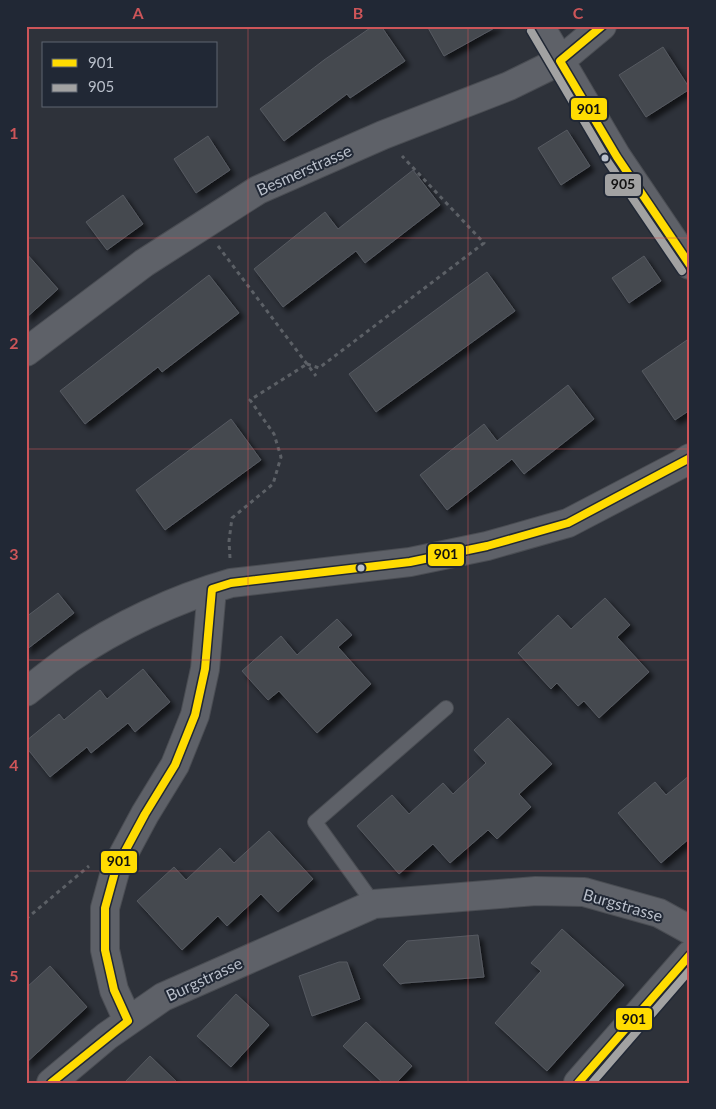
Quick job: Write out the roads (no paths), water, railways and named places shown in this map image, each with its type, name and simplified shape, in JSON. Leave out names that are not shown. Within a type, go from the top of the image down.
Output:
[{"type":"street","points":[[540,26],[617,157],[690,265]]},
{"type":"street","name":"Besmerstrasse","points":[[26,352],[144,263],[258,190],[383,135],[509,86],[560,61],[602,26]]},
{"type":"street","points":[[26,692],[70,659],[133,621],[221,586],[410,562],[487,546],[568,524],[690,458]]},
{"type":"street","points":[[128,1021],[114,990],[105,950],[105,908],[116,868],[145,814],[175,765],[194,715],[205,670],[221,586]]},
{"type":"street","name":"Burgstrasse","points":[[50,1083],[128,1021],[163,997],[374,904],[536,891],[584,892],[659,913],[690,930]]},
{"type":"street","points":[[578,1083],[690,955]]},
{"type":"lane","points":[[374,904],[315,822],[446,708]]}]
